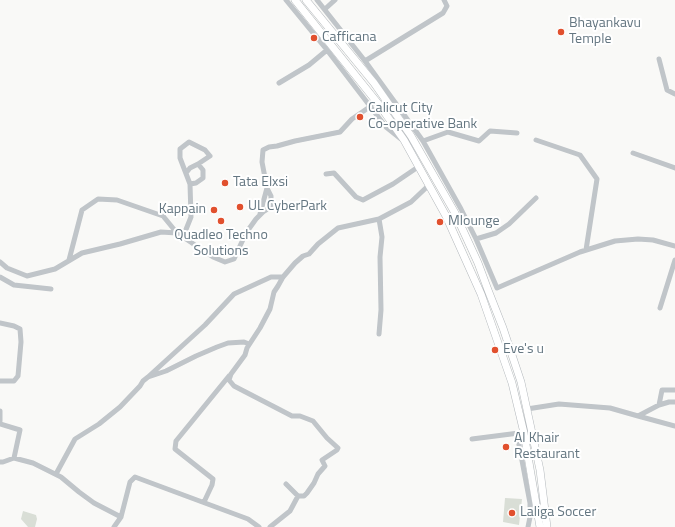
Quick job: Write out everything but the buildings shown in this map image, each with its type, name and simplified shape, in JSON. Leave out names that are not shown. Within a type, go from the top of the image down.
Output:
[{"type":"highway","points":[[295,0],[369,91],[404,140],[446,216],[481,294],[512,383],[520,433],[540,527]]},
{"type":"highway","points":[[306,0],[374,83],[411,136],[455,213],[478,263],[503,328],[521,382],[540,470],[547,527]]},
{"type":"street","points":[[286,0],[327,50],[386,127],[404,140]]},
{"type":"street","points":[[317,0],[365,61],[423,141],[476,239],[497,288],[586,250],[615,241],[638,239],[653,240],[675,246]]},
{"type":"street","points":[[324,9],[335,0]]},
{"type":"street","points":[[365,61],[443,13],[447,6],[444,0]]},
{"type":"street","points":[[279,83],[309,65],[327,50]]},
{"type":"street","points":[[659,59],[667,90],[675,94]]},
{"type":"street","points":[[0,262],[7,268],[27,276],[55,269],[82,252],[120,244],[161,232],[176,233],[183,236],[213,257],[224,262],[234,259],[246,233],[259,217],[270,207],[271,196],[267,188],[262,162],[263,150],[269,147],[340,132],[352,119],[371,106]]},
{"type":"street","points":[[423,141],[448,132],[478,141],[490,131],[518,133]]},
{"type":"street","points":[[536,140],[580,155],[597,179],[586,250]]},
{"type":"street","points":[[183,236],[191,217],[190,184],[180,158],[180,149],[189,142],[205,150],[210,156],[190,168],[186,173]]},
{"type":"street","points":[[633,153],[675,168]]},
{"type":"street","points":[[190,184],[196,183],[203,178],[203,170],[198,164]]},
{"type":"street","points":[[326,174],[334,173],[356,197],[363,200],[393,184],[418,167]]},
{"type":"street","points":[[204,502],[212,485],[213,479],[175,449],[176,441],[245,355],[249,344],[260,328],[270,309],[274,292],[283,277],[295,263],[303,256],[309,254],[318,244],[338,228],[379,220],[411,202],[429,185]]},
{"type":"street","points":[[259,217],[267,188]]},
{"type":"street","points":[[476,239],[496,233],[509,224],[536,198]]},
{"type":"street","points":[[69,260],[82,210],[98,200],[117,200],[163,216],[176,233]]},
{"type":"street","points":[[379,220],[382,237],[380,257],[381,310],[379,334]]},
{"type":"street","points":[[660,308],[675,260]]},
{"type":"street","points":[[0,277],[14,285],[51,289]]},
{"type":"street","points":[[56,474],[75,439],[99,424],[120,407],[143,381],[205,325],[234,294],[250,288],[271,277],[283,277]]},
{"type":"street","points":[[0,323],[20,329],[21,342],[18,376],[14,381],[0,381]]},
{"type":"street","points":[[148,377],[166,371],[196,356],[228,343],[244,342],[249,344]]},
{"type":"street","points":[[231,374],[229,380],[234,386],[292,416],[300,416],[313,421],[327,438],[338,448],[322,460],[325,466],[304,496],[298,496],[286,484]]},
{"type":"street","points":[[659,405],[662,390],[675,390]]},
{"type":"street","points":[[638,416],[659,405],[675,402]]},
{"type":"street","points":[[527,409],[559,404],[610,408],[675,426]]},
{"type":"street","points":[[0,411],[0,422],[20,430],[14,458]]},
{"type":"street","points":[[472,439],[520,433],[530,503],[528,527]]},
{"type":"street","points":[[0,462],[14,458],[33,463],[56,474],[94,503],[121,517]]},
{"type":"street","points":[[114,527],[121,517],[130,482],[135,477],[248,519],[260,527]]},
{"type":"street","points":[[270,527],[290,511],[298,496]]},
{"type":"shaded area","name":"Laliga Soccer","points":[[505,498],[522,499],[519,525],[503,522]]},
{"type":"shaded area","points":[[23,511],[36,515],[37,519],[35,527],[28,527],[21,519]]},
{"type":"place","name":"Bhayankavu Temple","points":[[561,32]]},
{"type":"place","name":"Cafficana","points":[[314,38]]},
{"type":"place","name":"Calicut City Co-operative Bank","points":[[360,117]]},
{"type":"place","name":"Tata Elxsi","points":[[225,183]]},
{"type":"place","name":"UL CyberPark","points":[[240,207]]},
{"type":"place","name":"Kappain","points":[[214,210]]},
{"type":"place","name":"Quadleo Techno Solutions","points":[[221,221]]},
{"type":"place","name":"Mlounge","points":[[440,222]]},
{"type":"place","name":"Eve's u","points":[[495,350]]},
{"type":"place","name":"Al Khair Restaurant","points":[[506,447]]},
{"type":"place","name":"Laliga Soccer","points":[[512,513]]}]
